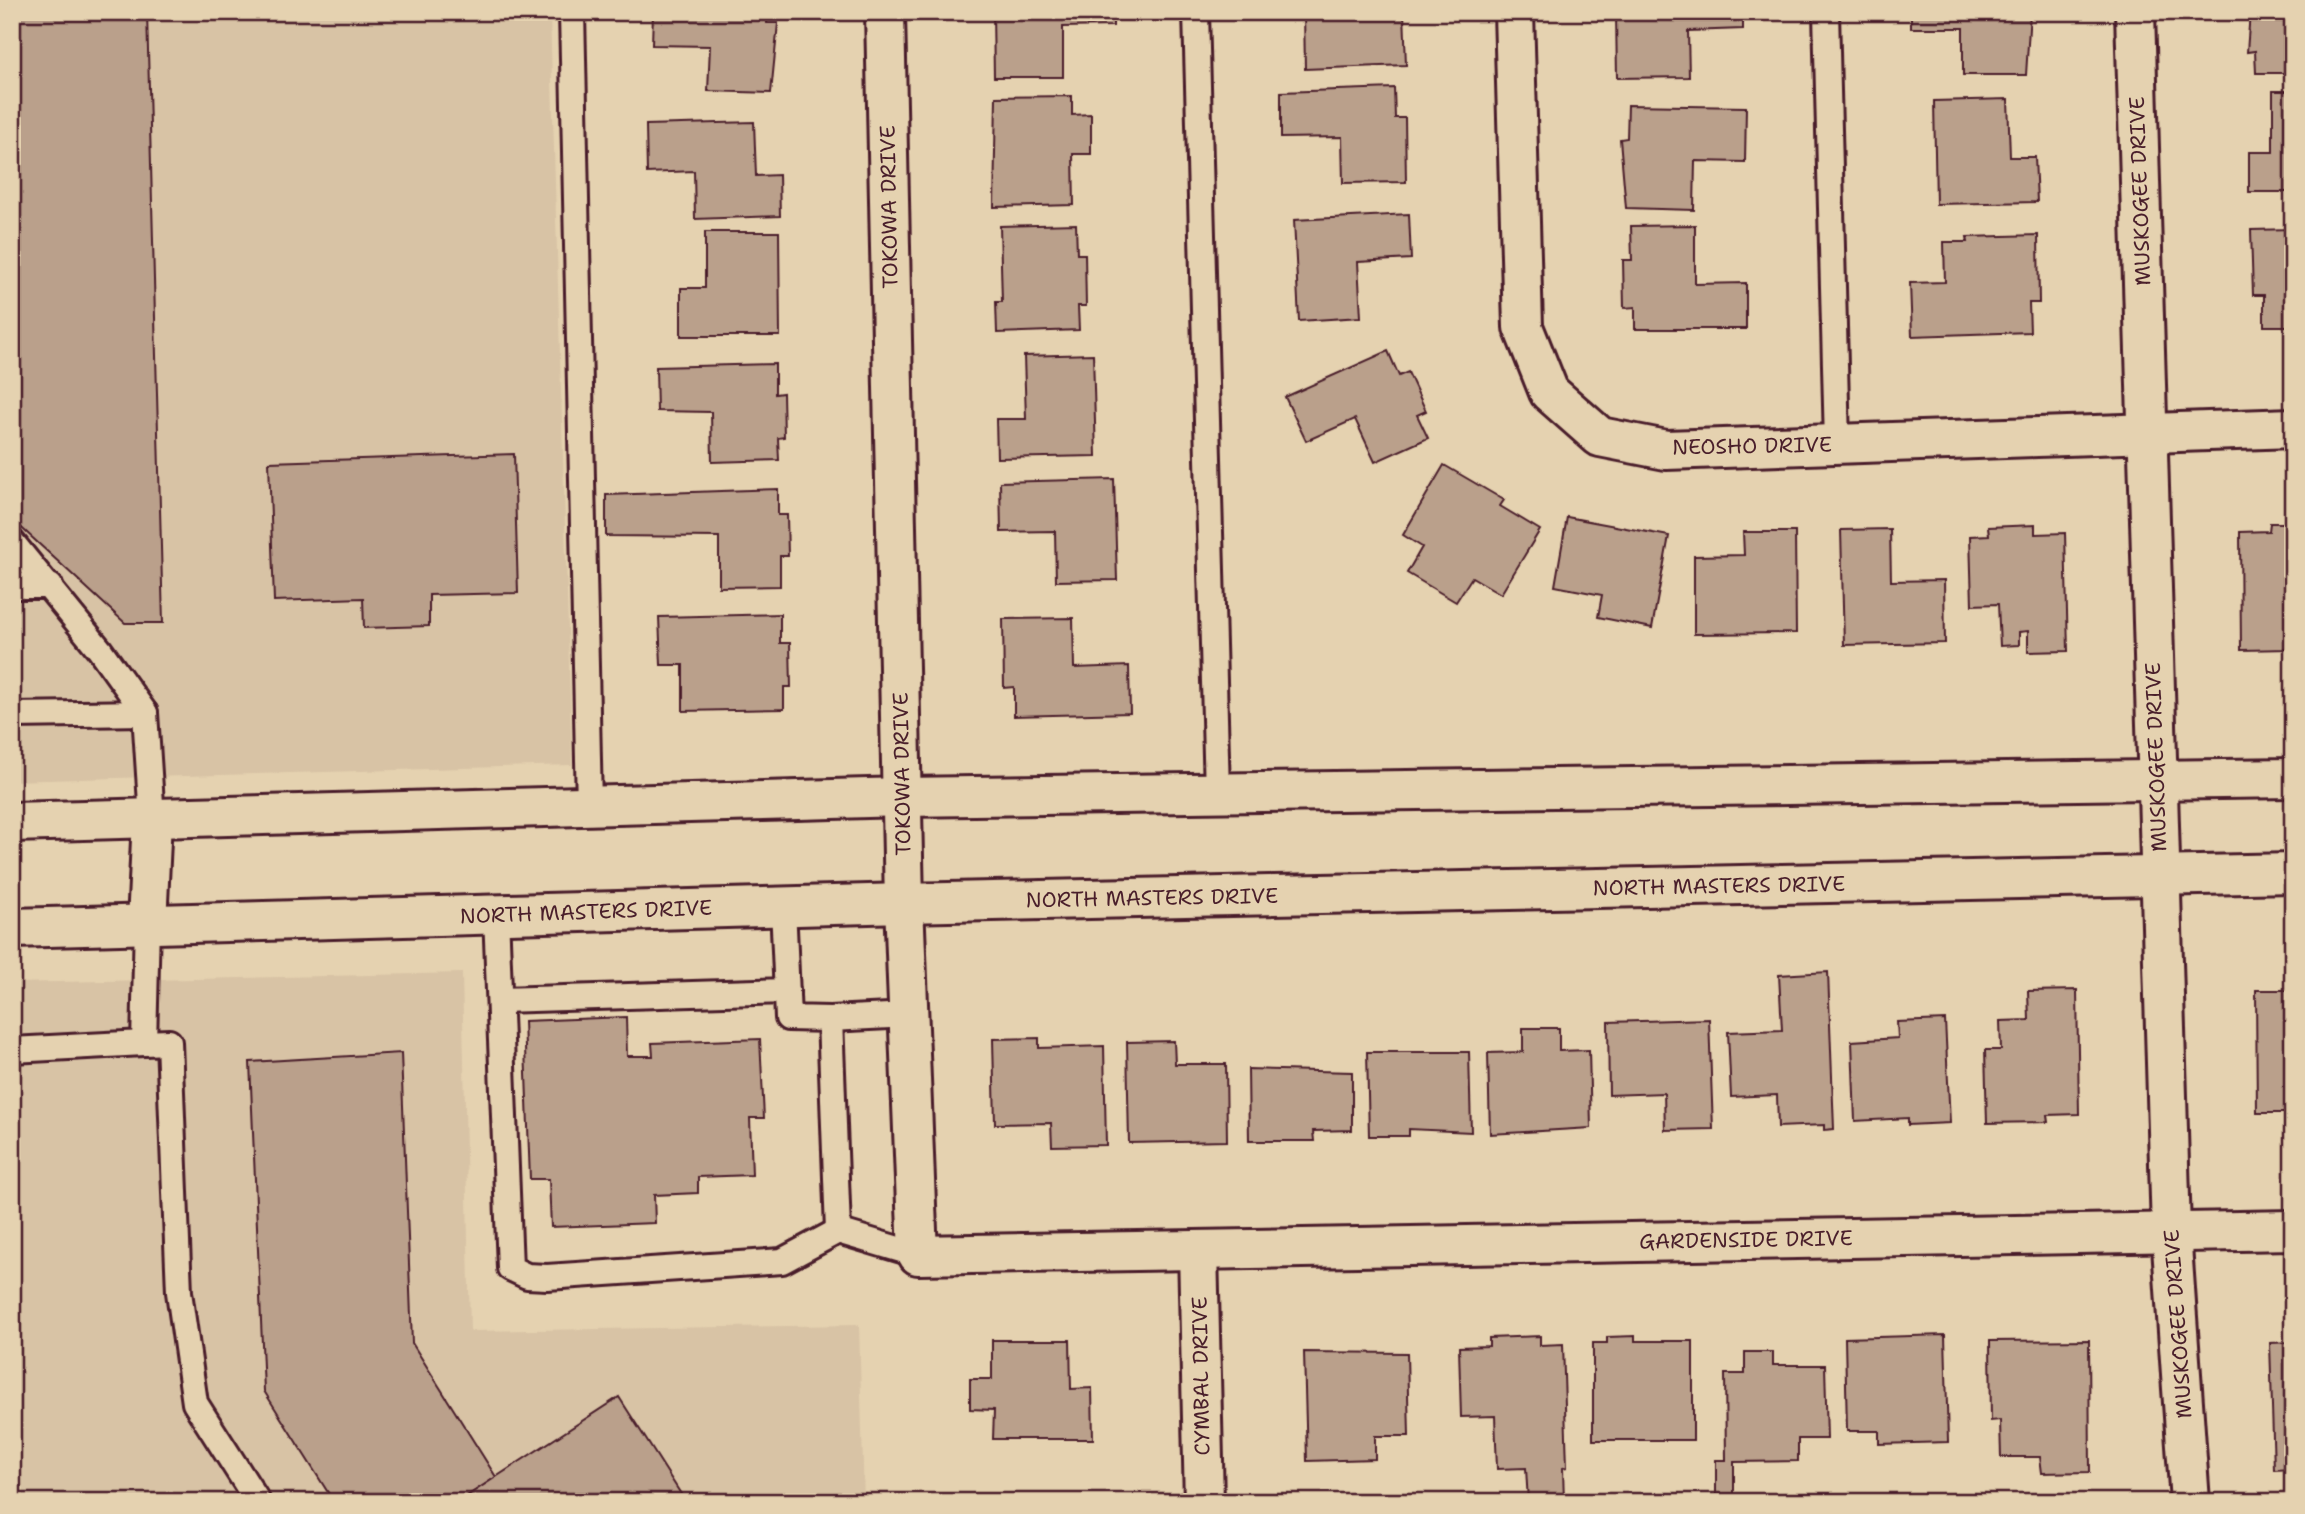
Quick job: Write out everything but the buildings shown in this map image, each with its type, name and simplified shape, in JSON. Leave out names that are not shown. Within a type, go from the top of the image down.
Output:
[{"type":"street","name":"TOKOWA DRIVE","points":[[885,12],[904,903],[918,1255]]},
{"type":"street","name":"NEOSHO DRIVE","points":[[1514,12],[1523,327],[1549,392],[1600,436],[1666,450],[2293,428]]},
{"type":"street","name":"MUSKOGEE DRIVE","points":[[2135,12],[2155,781],[2171,1233],[2190,1502]]},
{"type":"street","points":[[12,822],[903,797],[2293,778]]},
{"type":"street","points":[[147,923],[152,819]]},
{"type":"street","name":"NORTH MASTERS DRIVE","points":[[12,929],[904,903],[2293,873]]},
{"type":"street","name":"GARDENSIDE DRIVE","points":[[1198,1250],[2293,1230]]},
{"type":"street","points":[[918,1255],[1198,1250]]},
{"type":"street","name":"CYMBAL DRIVE","points":[[1198,1250],[1204,1502]]},
{"type":"lane","points":[[572,12],[589,806]]},
{"type":"lane","points":[[1196,12],[1217,793]]},
{"type":"lane","points":[[1826,12],[1837,444]]},
{"type":"lane","points":[[12,542],[50,586],[145,713],[152,819]]},
{"type":"lane","points":[[12,586],[50,586]]},
{"type":"lane","points":[[12,715],[145,713]]},
{"type":"lane","points":[[783,906],[788,1018],[909,1015]]},
{"type":"lane","points":[[496,914],[510,1268],[527,1276],[547,1277],[782,1261],[838,1231],[918,1255]]},
{"type":"lane","points":[[144,1043],[147,923]]},
{"type":"lane","points":[[501,1000],[787,992]]},
{"type":"lane","points":[[830,1019],[838,1231]]},
{"type":"lane","points":[[12,1050],[169,1042],[180,1292],[195,1403],[258,1502]]},
{"type":"shaded area","points":[[12,12],[550,12],[572,765],[12,781]]},
{"type":"shaded area","points":[[462,973],[470,1331],[859,1325],[864,1502],[12,1502],[12,983]]}]
